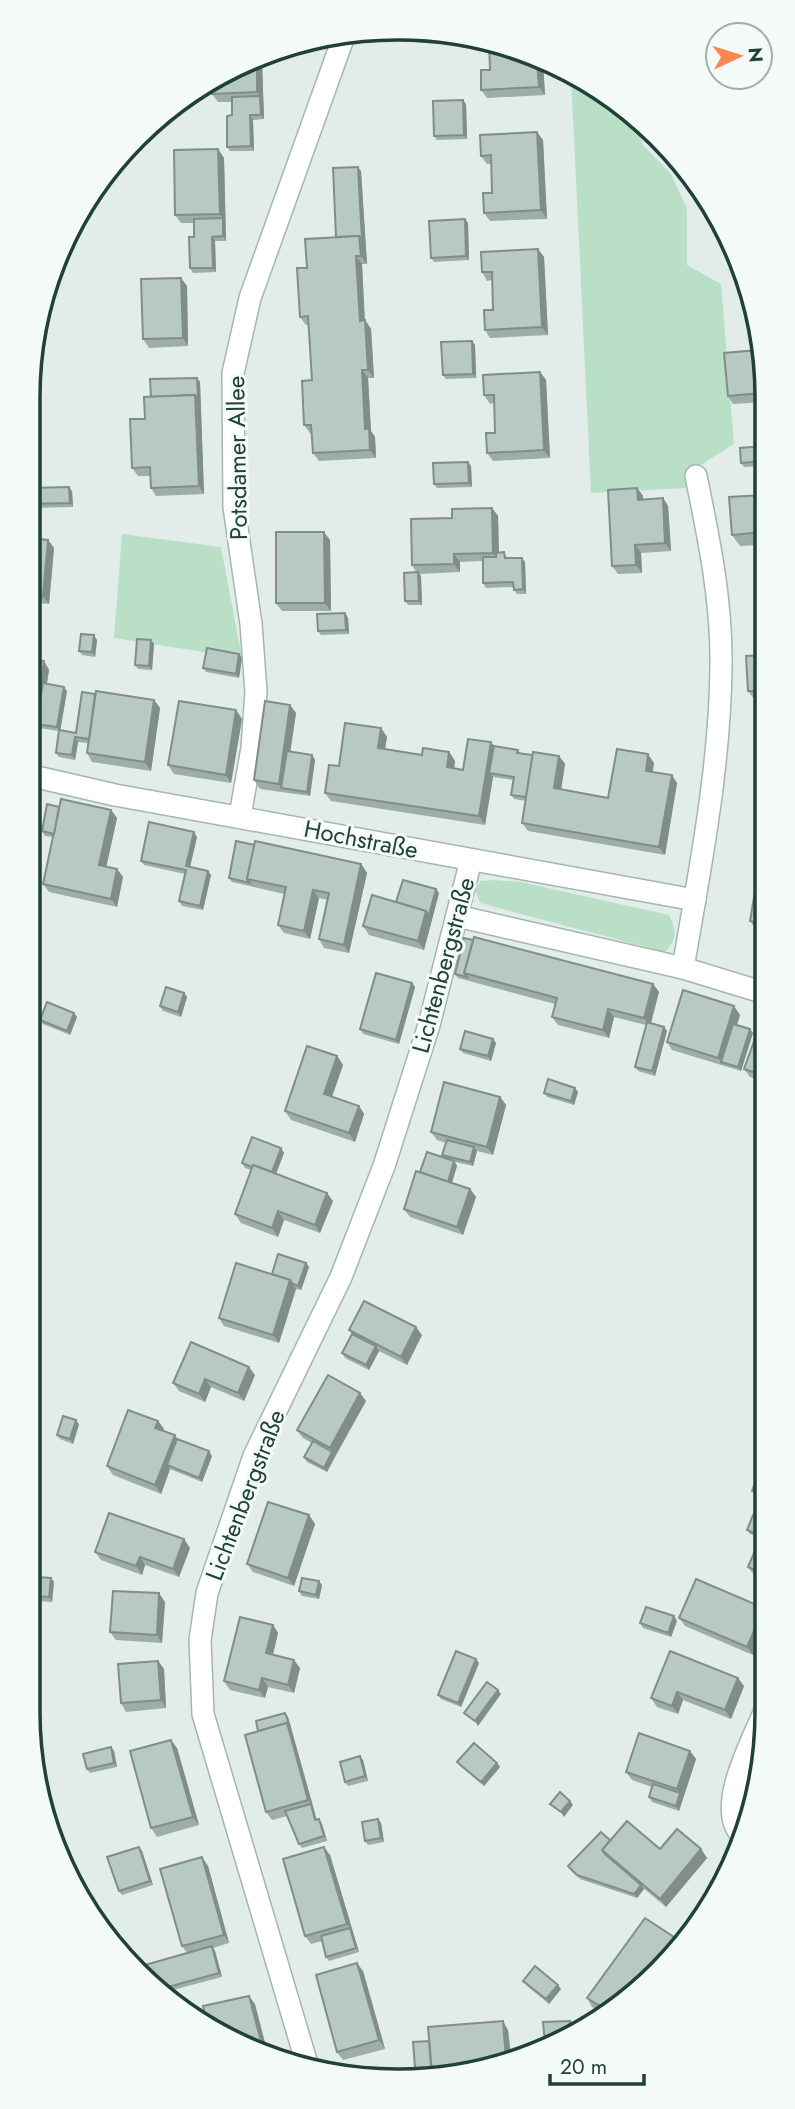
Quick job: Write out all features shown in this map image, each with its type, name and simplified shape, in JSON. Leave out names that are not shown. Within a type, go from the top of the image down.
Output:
[{"type":"street","name":"Potsdamer Allee","points":[[240,817],[252,748],[256,692],[251,624],[234,506],[233,373],[250,298],[341,45]]},
{"type":"street","points":[[683,968],[712,798],[721,665],[716,583],[696,476]]},
{"type":"street","name":"Hochstraße","points":[[40,777],[240,817],[695,900]]},
{"type":"street","name":"Lichtenbergstraße","points":[[305,2057],[204,1714],[200,1640],[207,1593],[254,1456],[341,1277],[384,1166],[429,1025],[471,860]]},
{"type":"street","points":[[457,916],[683,968],[755,990]]},
{"type":"street","points":[[735,1828],[730,1804],[753,1742]]},
{"type":"green space","points":[[571,86],[596,100],[639,135],[643,145],[671,174],[687,209],[687,265],[721,284],[734,444],[696,468],[687,488],[591,493]]},
{"type":"green space","points":[[122,534],[221,547],[242,658],[114,638]]},
{"type":"green space","points":[[480,881],[521,882],[669,915],[674,939],[665,952],[480,903],[475,890]]},
{"type":"building","points":[[489,52],[538,69],[539,87],[481,90],[481,70],[490,70]]},
{"type":"building","points":[[257,69],[257,92],[212,94],[219,88]]},
{"type":"building","points":[[260,96],[261,115],[250,115],[251,146],[227,147],[227,116],[232,115],[232,97]]},
{"type":"building","points":[[463,100],[464,135],[434,136],[433,101]]},
{"type":"building","points":[[537,132],[541,210],[484,213],[483,193],[492,193],[491,155],[481,156],[480,135]]},
{"type":"building","points":[[218,149],[220,214],[175,215],[174,150]]},
{"type":"building","points":[[358,167],[362,240],[359,236],[336,237],[333,168]]},
{"type":"building","points":[[223,218],[223,236],[212,237],[213,268],[190,268],[189,237],[194,237],[194,219]]},
{"type":"building","points":[[465,219],[466,256],[431,258],[429,221]]},
{"type":"building","points":[[359,236],[361,256],[356,256],[360,321],[365,320],[368,370],[362,370],[365,429],[369,429],[370,450],[313,453],[311,425],[304,425],[302,381],[312,380],[308,316],[300,317],[297,268],[307,268],[305,239]]},
{"type":"building","points":[[538,249],[542,327],[485,330],[484,310],[493,310],[492,272],[482,272],[481,252]]},
{"type":"building","points":[[181,278],[183,338],[143,339],[141,279]]},
{"type":"building","points":[[472,341],[473,374],[443,375],[441,342]]},
{"type":"building","points":[[752,351],[755,394],[728,396],[724,353]]},
{"type":"building","points":[[540,372],[544,450],[487,453],[486,433],[495,433],[494,395],[484,395],[483,375]]},
{"type":"building","points":[[197,378],[198,399],[195,395],[151,397],[150,379]]},
{"type":"building","points":[[195,395],[199,486],[151,488],[150,467],[132,468],[130,419],[145,419],[144,397]]},
{"type":"building","points":[[755,447],[755,462],[741,463],[740,448]]},
{"type":"building","points":[[468,462],[469,483],[434,484],[433,463]]},
{"type":"building","points":[[69,487],[70,503],[40,504],[40,488]]},
{"type":"building","points":[[637,488],[638,500],[663,498],[665,543],[635,545],[636,565],[612,566],[608,490]]},
{"type":"building","points":[[755,496],[755,533],[732,535],[729,497]]},
{"type":"building","points":[[492,508],[493,553],[454,554],[454,564],[412,565],[411,519],[452,518],[452,509]]},
{"type":"building","points":[[276,532],[324,532],[325,603],[276,603]]},
{"type":"building","points":[[40,539],[48,540],[43,596],[40,596]]},
{"type":"building","points":[[504,552],[505,558],[522,558],[523,589],[514,590],[513,582],[483,583],[483,557],[496,557],[496,553]]},
{"type":"building","points":[[418,572],[419,601],[405,601],[404,573]]},
{"type":"building","points":[[345,613],[346,630],[318,631],[317,614]]},
{"type":"building","points":[[81,634],[94,635],[92,652],[79,651]]},
{"type":"building","points":[[137,639],[151,640],[149,666],[135,665]]},
{"type":"building","points":[[207,648],[239,654],[236,674],[203,668]]},
{"type":"building","points":[[746,656],[755,656],[755,691],[748,691]]},
{"type":"building","points":[[40,660],[44,661],[40,685]]},
{"type":"building","points":[[43,683],[64,687],[57,727],[40,725]]},
{"type":"building","points":[[96,691],[154,700],[145,762],[87,753]]},
{"type":"building","points":[[82,692],[95,694],[89,739],[75,737],[72,755],[56,753],[59,730],[76,733]]},
{"type":"building","points":[[179,701],[236,710],[226,775],[168,765]]},
{"type":"building","points":[[265,701],[290,705],[279,784],[254,780]]},
{"type":"building","points":[[345,723],[381,728],[378,748],[422,755],[423,748],[449,752],[447,767],[463,770],[468,739],[491,742],[479,816],[325,793],[329,765],[339,766]]},
{"type":"building","points":[[494,746],[533,755],[526,797],[511,795],[514,777],[489,773]]},
{"type":"building","points":[[617,749],[648,754],[646,771],[672,775],[659,847],[522,823],[533,752],[559,756],[554,788],[608,798]]},
{"type":"building","points":[[287,751],[312,755],[307,792],[281,788]]},
{"type":"building","points":[[61,799],[111,810],[99,865],[117,869],[111,899],[43,884]]},
{"type":"building","points":[[47,804],[59,807],[54,834],[42,831]]},
{"type":"building","points":[[149,822],[194,832],[186,866],[208,871],[200,906],[179,901],[186,870],[141,861]]},
{"type":"building","points":[[236,841],[255,845],[247,879],[250,883],[229,878]]},
{"type":"building","points":[[255,841],[361,864],[344,945],[319,939],[329,893],[313,890],[304,931],[278,925],[286,887],[247,879]]},
{"type":"building","points":[[403,880],[436,889],[429,915],[426,911],[396,902]]},
{"type":"building","points":[[755,891],[755,922],[750,921]]},
{"type":"building","points":[[372,895],[426,911],[418,941],[363,926]]},
{"type":"building","points":[[474,937],[653,984],[644,1018],[608,1009],[603,1030],[552,1017],[557,998],[464,973]]},
{"type":"building","points":[[464,938],[473,940],[464,973],[467,977],[455,974]]},
{"type":"building","points":[[376,973],[412,983],[396,1040],[360,1029]]},
{"type":"building","points":[[166,987],[184,993],[178,1012],[160,1006]]},
{"type":"building","points":[[683,990],[734,1006],[718,1058],[667,1042]]},
{"type":"building","points":[[47,1002],[74,1013],[67,1031],[40,1020]]},
{"type":"building","points":[[647,1022],[664,1027],[652,1071],[635,1067]]},
{"type":"building","points":[[733,1024],[750,1029],[738,1067],[721,1062]]},
{"type":"building","points":[[465,1031],[493,1039],[488,1056],[460,1049]]},
{"type":"building","points":[[755,1038],[755,1072],[744,1069]]},
{"type":"building","points":[[307,1046],[337,1056],[324,1094],[359,1106],[349,1133],[285,1111]]},
{"type":"building","points":[[548,1079],[575,1088],[571,1101],[544,1093]]},
{"type":"building","points":[[444,1082],[500,1097],[487,1147],[431,1132]]},
{"type":"building","points":[[252,1137],[281,1148],[272,1172],[242,1163]]},
{"type":"building","points":[[447,1140],[474,1147],[470,1162],[442,1155]]},
{"type":"building","points":[[427,1152],[454,1161],[448,1182],[420,1172]]},
{"type":"building","points":[[253,1165],[327,1193],[315,1225],[278,1211],[272,1228],[235,1214]]},
{"type":"building","points":[[416,1171],[470,1189],[457,1227],[404,1209]]},
{"type":"building","points":[[278,1254],[306,1263],[298,1286],[272,1274]]},
{"type":"building","points":[[236,1263],[290,1280],[273,1335],[219,1318]]},
{"type":"building","points":[[364,1301],[416,1327],[401,1357],[349,1330]]},
{"type":"building","points":[[352,1334],[376,1346],[366,1365],[342,1353]]},
{"type":"building","points":[[191,1342],[249,1367],[238,1393],[205,1379],[199,1394],[173,1383]]},
{"type":"building","points":[[328,1375],[360,1393],[330,1448],[297,1430]]},
{"type":"building","points":[[128,1410],[158,1421],[155,1428],[175,1435],[155,1485],[107,1466]]},
{"type":"building","points":[[63,1416],[76,1420],[70,1439],[57,1435]]},
{"type":"building","points":[[177,1439],[209,1451],[199,1478],[167,1465]]},
{"type":"building","points":[[313,1441],[332,1452],[324,1468],[304,1457]]},
{"type":"building","points":[[268,1502],[309,1515],[288,1578],[247,1564]]},
{"type":"building","points":[[109,1513],[184,1539],[173,1569],[140,1557],[136,1566],[95,1552]]},
{"type":"building","points":[[753,1515],[755,1516],[755,1533],[747,1530]]},
{"type":"building","points":[[755,1551],[755,1570],[748,1567]]},
{"type":"building","points":[[40,1577],[51,1578],[49,1597],[40,1596]]},
{"type":"building","points":[[302,1578],[319,1581],[316,1595],[299,1591]]},
{"type":"building","points":[[696,1579],[755,1604],[755,1629],[747,1647],[679,1618]]},
{"type":"building","points":[[113,1591],[159,1593],[157,1635],[110,1632]]},
{"type":"building","points":[[646,1607],[674,1616],[668,1633],[640,1623]]},
{"type":"building","points":[[240,1617],[273,1625],[266,1653],[294,1660],[288,1685],[262,1678],[259,1690],[224,1681]]},
{"type":"building","points":[[456,1651],[476,1659],[458,1703],[438,1695]]},
{"type":"building","points":[[670,1651],[738,1678],[725,1710],[677,1692],[672,1706],[651,1698]]},
{"type":"building","points":[[158,1661],[161,1700],[121,1703],[118,1664]]},
{"type":"building","points":[[487,1682],[498,1690],[475,1721],[464,1713]]},
{"type":"building","points":[[285,1713],[290,1727],[287,1723],[258,1731],[256,1721]]},
{"type":"building","points":[[287,1723],[308,1800],[266,1812],[245,1735]]},
{"type":"building","points":[[639,1733],[690,1751],[677,1789],[626,1772]]},
{"type":"building","points":[[171,1740],[193,1817],[151,1828],[130,1751]]},
{"type":"building","points":[[474,1743],[497,1763],[481,1782],[457,1762]]},
{"type":"building","points":[[111,1747],[114,1763],[87,1769],[83,1754]]},
{"type":"building","points":[[360,1756],[365,1776],[345,1782],[340,1762]]},
{"type":"building","points":[[653,1784],[680,1793],[676,1806],[649,1797]]},
{"type":"building","points":[[560,1792],[570,1801],[561,1812],[550,1804]]},
{"type":"building","points":[[311,1804],[315,1820],[319,1819],[324,1836],[299,1844],[285,1811]]},
{"type":"building","points":[[378,1819],[381,1838],[365,1841],[362,1822]]},
{"type":"building","points":[[627,1821],[660,1849],[677,1829],[701,1849],[660,1899],[602,1850]]},
{"type":"building","points":[[601,1832],[610,1840],[602,1850],[605,1854],[641,1885],[634,1894],[577,1875],[568,1866]]},
{"type":"building","points":[[139,1847],[150,1881],[119,1891],[107,1857]]},
{"type":"building","points":[[324,1847],[347,1924],[305,1936],[283,1859]]},
{"type":"building","points":[[202,1857],[224,1935],[182,1946],[160,1869]]},
{"type":"building","points":[[645,1918],[674,1937],[633,1980],[600,2006],[587,1998]]},
{"type":"building","points":[[350,1928],[356,1948],[326,1957],[321,1936]]},
{"type":"building","points":[[212,1946],[219,1973],[170,1987],[146,1965]]},
{"type":"building","points":[[357,1963],[379,2040],[337,2052],[316,1975]]},
{"type":"building","points":[[535,1966],[558,1985],[546,1999],[523,1981]]},
{"type":"building","points":[[249,1996],[261,2042],[204,2012],[203,2006]]},
{"type":"building","points":[[503,2021],[505,2052],[432,2067],[428,2027]]},
{"type":"building","points":[[570,2021],[570,2024],[544,2037],[543,2022]]},
{"type":"building","points":[[429,2041],[431,2067],[415,2068],[413,2042]]}]
